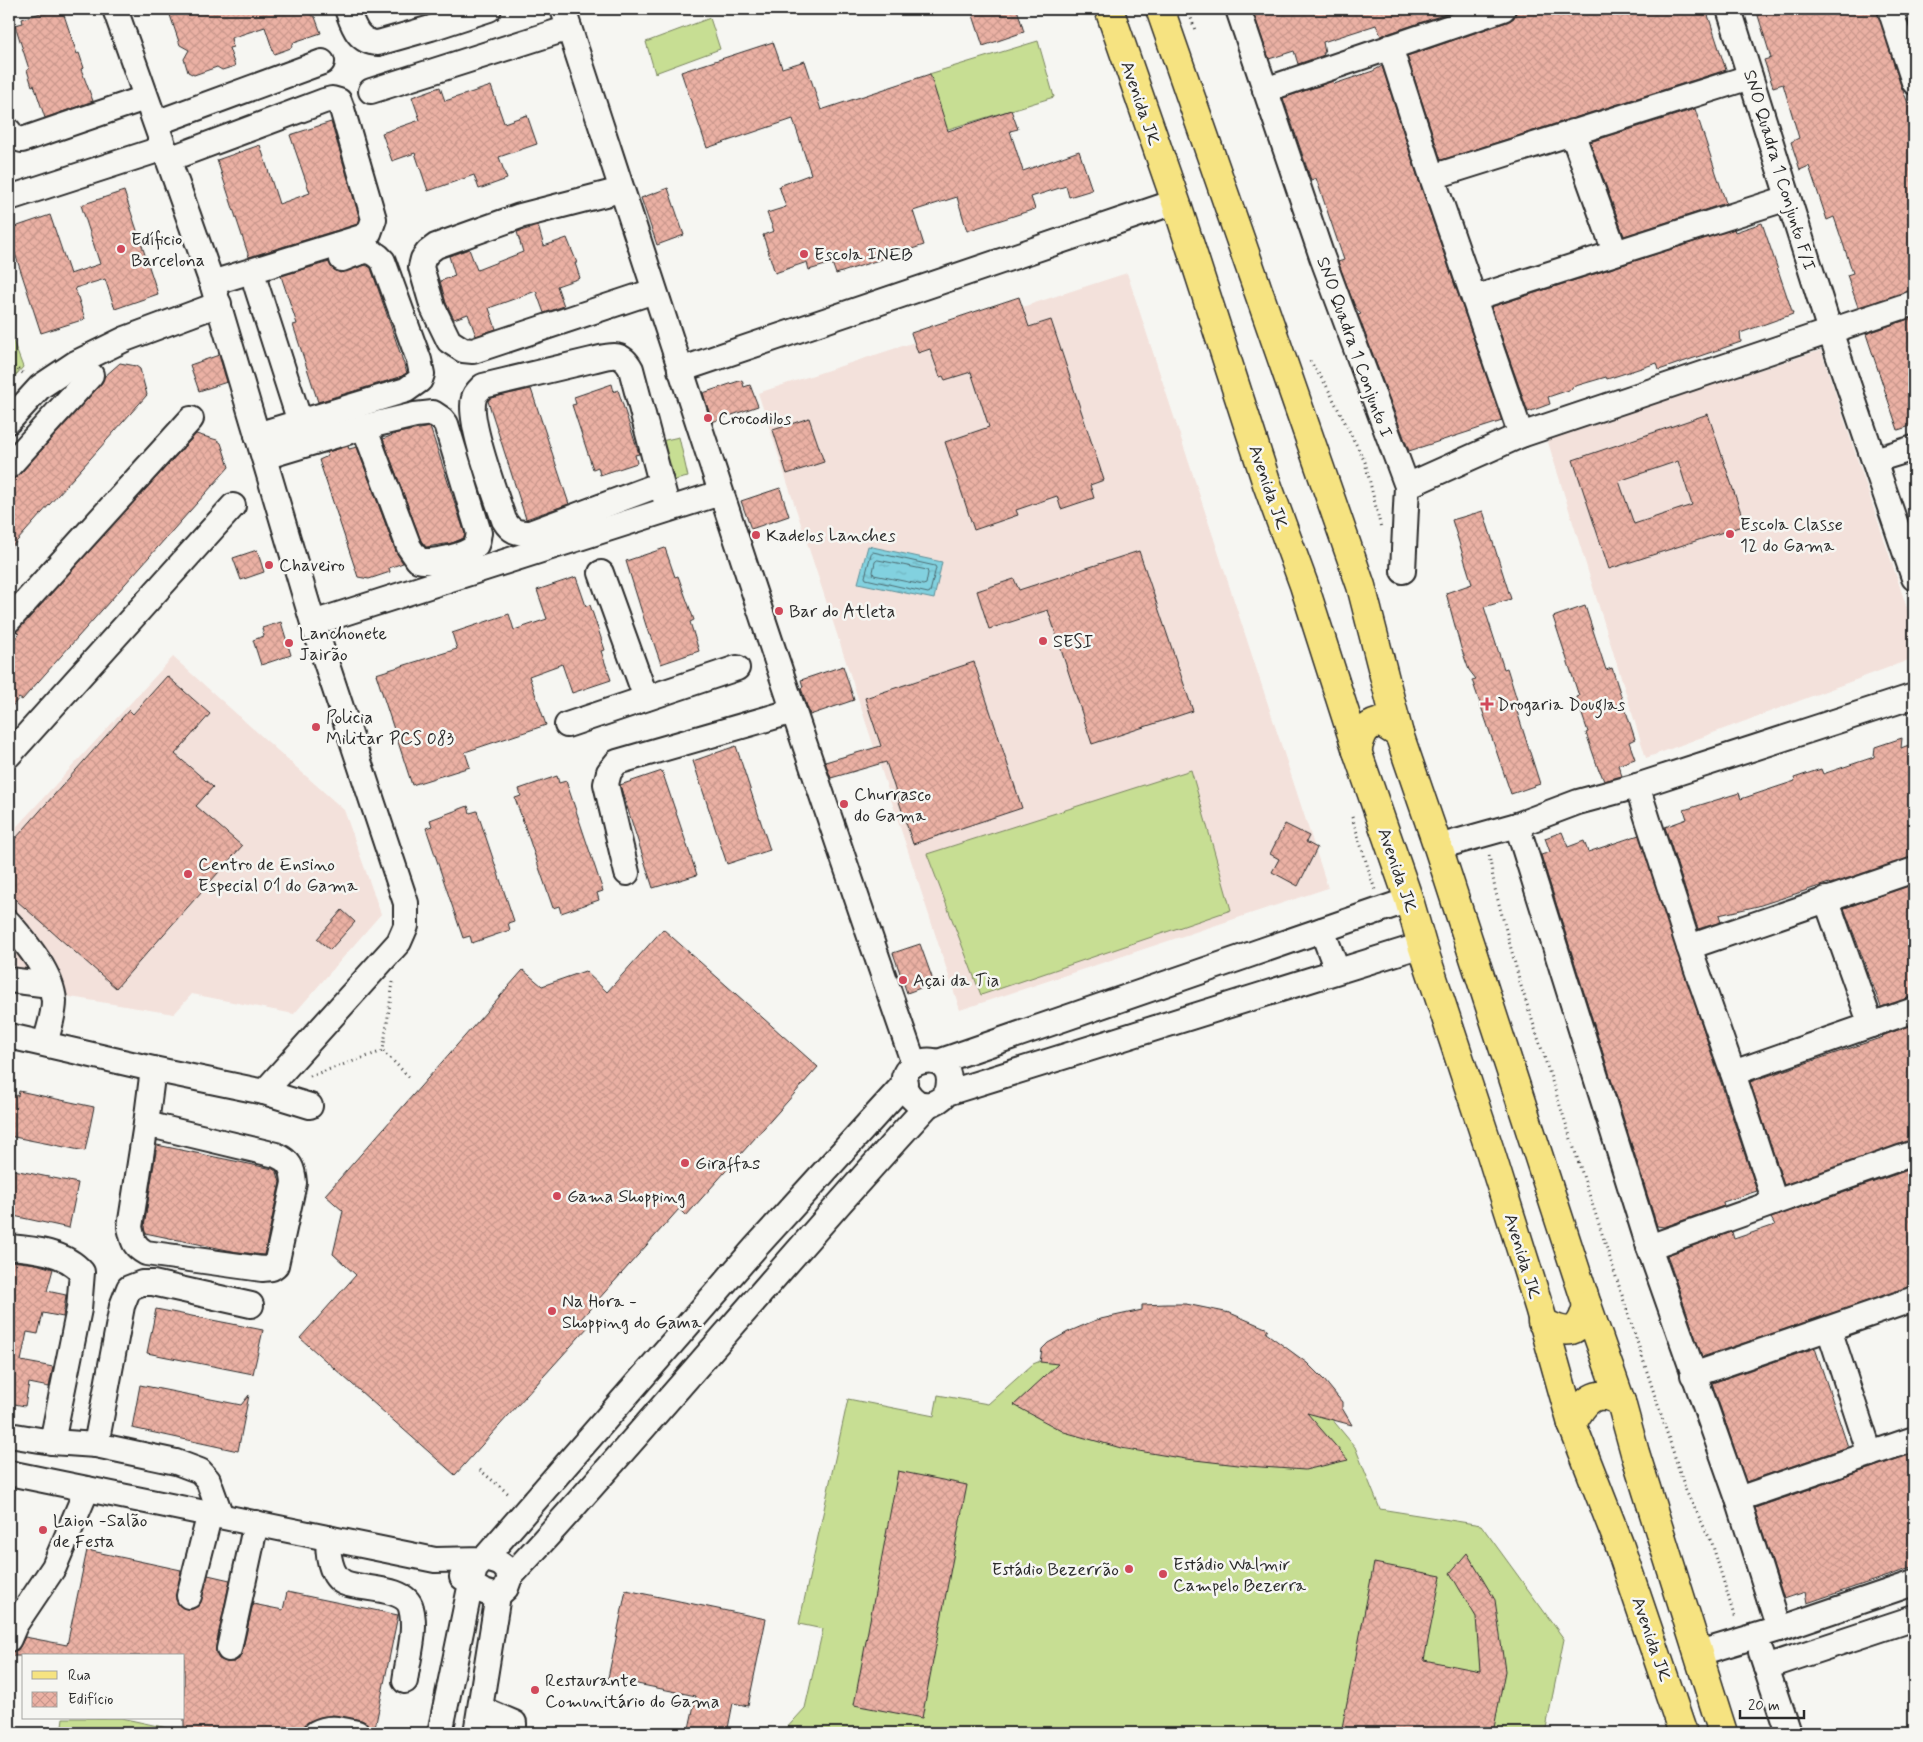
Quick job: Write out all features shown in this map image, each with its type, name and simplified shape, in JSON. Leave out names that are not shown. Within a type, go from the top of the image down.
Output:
[{"type":"main road","name":"Avenida JK","points":[[1109,9],[1175,202],[1267,484],[1304,585],[1357,752],[1409,900],[1557,1366],[1572,1424],[1619,1544],[1683,1733]]},
{"type":"main road","points":[[1160,9],[1361,586],[1399,734],[1438,847],[1587,1305],[1621,1402],[1723,1733]]},
{"type":"main road","points":[[1357,752],[1362,734],[1372,724],[1380,722],[1399,734]]},
{"type":"main road","points":[[1542,1322],[1560,1331],[1571,1330],[1584,1318],[1587,1305]]},
{"type":"main road","points":[[1572,1424],[1585,1403],[1595,1396],[1610,1396],[1621,1402]]},
{"type":"street","points":[[115,9],[216,295],[312,623],[406,903],[406,926],[399,942],[264,1092]]},
{"type":"street","points":[[347,9],[354,29],[359,36],[378,43],[428,18],[488,9]]},
{"type":"street","name":"SNO Quadra 1 Conjunto I","points":[[1238,9],[1322,257],[1407,486]]},
{"type":"street","points":[[1264,90],[1503,9]]},
{"type":"street","name":"SNO Quadra 1 Conjunto F/I","points":[[1729,9],[1830,331],[1914,578]]},
{"type":"street","points":[[372,91],[566,18],[720,493],[847,871],[909,1074],[907,1092],[912,1099],[920,1103],[938,1099],[1043,1062],[1422,945]]},
{"type":"street","points":[[1900,19],[1914,82]]},
{"type":"street","points":[[1390,46],[1432,177],[1521,435]]},
{"type":"street","points":[[156,123],[322,62]]},
{"type":"street","points":[[1432,177],[1750,77]]},
{"type":"street","points":[[9,131],[13,137],[22,140],[145,98]]},
{"type":"street","points":[[9,198],[166,153],[332,99],[339,101],[342,109],[374,219],[369,233],[362,237],[216,295],[76,363],[40,387],[9,421]]},
{"type":"street","points":[[1572,132],[1615,252]]},
{"type":"street","points":[[622,190],[520,216],[436,246],[423,259],[421,267],[433,308],[449,341],[463,350],[473,351],[654,291]]},
{"type":"street","points":[[1474,298],[1788,198]]},
{"type":"street","points":[[680,370],[1175,202]]},
{"type":"street","points":[[216,295],[256,285],[364,252],[374,252],[383,262],[419,360],[422,374],[416,385],[406,390],[300,422],[260,446]]},
{"type":"street","points":[[256,285],[300,422]]},
{"type":"street","points":[[1403,571],[1407,486],[1521,435],[1914,303]]},
{"type":"street","points":[[661,484],[530,533],[517,533],[509,529],[504,520],[482,452],[472,412],[473,399],[483,386],[600,358],[618,356],[626,360],[631,369],[668,509]]},
{"type":"street","points":[[9,466],[91,375]]},
{"type":"street","points":[[260,446],[432,413],[446,424],[477,522],[479,533],[475,545],[457,554],[432,562],[418,560],[409,547],[364,427]]},
{"type":"street","points":[[9,620],[191,419]]},
{"type":"street","points":[[1875,460],[1914,448]]},
{"type":"street","points":[[312,623],[720,493]]},
{"type":"street","points":[[9,755],[233,506]]},
{"type":"street","points":[[601,573],[646,698]]},
{"type":"street","points":[[566,725],[737,668]]},
{"type":"street","points":[[1438,847],[1517,825],[1578,802],[1637,786],[1914,696]]},
{"type":"street","points":[[627,873],[606,784],[609,772],[617,762],[794,711]]},
{"type":"street","points":[[1637,786],[1689,947],[1734,1073],[1775,1202]]},
{"type":"street","points":[[1517,825],[1649,1247],[1738,1499],[1779,1629]]},
{"type":"street","points":[[1689,947],[1914,870]]},
{"type":"street","points":[[437,1732],[475,1569],[921,1060],[938,1062],[1409,900]]},
{"type":"street","points":[[1826,900],[1871,1025]]},
{"type":"street","points":[[9,923],[39,964],[50,985],[54,999],[53,1011],[45,1043]]},
{"type":"street","points":[[1322,930],[1337,970]]},
{"type":"street","points":[[9,980],[50,985]]},
{"type":"street","points":[[1734,1073],[1914,1010]]},
{"type":"street","points":[[9,1036],[264,1092],[310,1106]]},
{"type":"street","points":[[435,1560],[472,1582],[478,1590],[488,1594],[504,1586],[624,1452],[867,1171],[938,1099],[949,1084],[949,1076],[938,1062]]},
{"type":"street","points":[[146,1124],[276,1155],[289,1163],[293,1170],[294,1183],[276,1265],[262,1270],[146,1252],[138,1248],[132,1240],[130,1227],[153,1069]]},
{"type":"street","points":[[1649,1247],[1914,1153]]},
{"type":"street","points":[[9,1247],[27,1248],[59,1256],[75,1263],[82,1272],[79,1309],[52,1442]]},
{"type":"street","points":[[96,1446],[122,1306],[129,1288],[142,1283],[153,1283],[251,1305]]},
{"type":"street","points":[[1693,1375],[1914,1299]]},
{"type":"street","points":[[1829,1329],[1870,1454]]},
{"type":"street","points":[[9,1435],[52,1442],[96,1446],[176,1462],[200,1471],[208,1480],[216,1514],[189,1596]]},
{"type":"street","points":[[1738,1499],[1914,1439]]},
{"type":"street","points":[[9,1473],[435,1560],[484,1559],[500,1562],[507,1568],[476,1733]]},
{"type":"street","points":[[9,1638],[15,1625],[54,1567],[87,1489]]},
{"type":"street","points":[[229,1649],[256,1523]]},
{"type":"street","points":[[329,1538],[327,1549],[334,1574],[344,1583],[391,1592],[403,1597],[411,1606],[413,1627],[405,1681]]},
{"type":"street","points":[[1699,1653],[1749,1639],[1914,1583]]},
{"type":"street","points":[[1826,1613],[1835,1644]]},
{"type":"street","points":[[1766,1667],[1914,1618]]},
{"type":"street","points":[[1749,1639],[1766,1667],[1788,1733]]},
{"type":"street","points":[[481,1709],[514,1723],[514,1733]]},
{"type":"street","points":[[316,1733],[326,1728],[357,1733]]},
{"type":"path","points":[[1188,9],[1198,37]]},
{"type":"path","points":[[1309,360],[1326,385],[1364,462],[1382,532]]},
{"type":"path","points":[[1485,835],[1495,889],[1521,986],[1686,1491],[1712,1543],[1749,1639]]},
{"type":"path","points":[[383,1051],[393,979]]},
{"type":"path","points":[[310,1076],[383,1051]]},
{"type":"path","points":[[383,1051],[409,1077]]},
{"type":"path","points":[[480,1470],[527,1509]]},
{"type":"shaded area","name":"SESI","points":[[1127,273],[1328,888],[960,1010],[758,393]]},
{"type":"shaded area","name":"Escola Classe 12 do Gama","points":[[1821,350],[1914,629],[1914,658],[1646,758],[1547,439]]},
{"type":"shaded area","name":"Centro de Ensino Especial 01 do Gama","points":[[173,657],[344,810],[381,914],[294,1014],[192,994],[174,1014],[9,987],[9,835]]},
{"type":"green space","points":[[710,18],[720,49],[655,73],[646,42]]},
{"type":"green space","points":[[1038,41],[1054,97],[945,130],[929,74]]},
{"type":"green space","points":[[9,330],[23,367],[9,383]]},
{"type":"green space","points":[[679,437],[688,477],[670,481],[661,441]]},
{"type":"green space","points":[[1191,770],[1231,910],[981,995],[927,854]]},
{"type":"green space","name":"Estádio Walmir Campelo Bezerra","points":[[1077,1346],[1321,1406],[1355,1447],[1380,1509],[1481,1525],[1564,1639],[1545,1733],[785,1733],[784,1731],[805,1708],[823,1629],[799,1624],[848,1399],[934,1416],[938,1395],[988,1404],[1033,1364]]},
{"type":"green space","points":[[63,1720],[130,1720],[167,1728],[166,1733],[61,1733]]},
{"type":"water","points":[[868,546],[942,562],[934,599],[858,583]]},
{"type":"building","points":[[53,9],[54,12],[62,9],[77,54],[79,53],[84,68],[81,69],[93,101],[45,118],[34,85],[32,86],[27,70],[29,69],[15,25],[23,23],[22,19]]},
{"type":"building","points":[[168,9],[308,9],[309,14],[315,17],[321,33],[294,42],[291,48],[274,54],[265,27],[231,38],[233,47],[229,48],[235,66],[222,70],[217,67],[194,75],[188,72],[184,59],[189,50],[180,45]]},
{"type":"building","points":[[971,9],[1017,9],[1024,32],[983,46]]},
{"type":"building","points":[[1252,9],[1461,9],[1381,36],[1376,25],[1323,42],[1324,55],[1298,64],[1294,51],[1269,59]]},
{"type":"building","points":[[1516,9],[1706,9],[1726,70],[1441,160],[1407,56],[1507,22],[1514,18]]},
{"type":"building","points":[[1756,9],[1877,9],[1901,86],[1914,116],[1914,290],[1858,307],[1847,275],[1853,273],[1834,217],[1827,220],[1809,166],[1800,170],[1791,142],[1799,138],[1783,84],[1773,87],[1764,60],[1771,58]]},
{"type":"building","points":[[773,42],[782,68],[805,61],[821,110],[930,74],[948,131],[1011,110],[1018,129],[1010,131],[1023,171],[1079,151],[1092,190],[1069,197],[1066,186],[1031,197],[1035,209],[967,231],[957,197],[913,211],[924,245],[836,274],[832,263],[809,270],[807,262],[775,273],[763,235],[774,231],[767,213],[786,207],[779,186],[811,174],[793,119],[707,148],[681,72]]},
{"type":"building","points":[[1382,66],[1419,181],[1502,421],[1409,451],[1358,315],[1361,314],[1355,307],[1338,262],[1344,260],[1316,178],[1311,180],[1283,98],[1333,81],[1334,84],[1373,71]]},
{"type":"building","points":[[491,86],[504,123],[527,115],[537,144],[499,157],[507,179],[479,189],[474,175],[428,191],[415,153],[392,161],[382,133],[420,120],[412,97],[440,87],[445,101]]},
{"type":"building","points":[[1695,109],[1726,203],[1624,236],[1590,142]]},
{"type":"building","points":[[331,122],[360,219],[358,224],[249,257],[217,160],[260,145],[279,204],[310,193],[290,135]]},
{"type":"building","points":[[668,188],[684,235],[657,245],[641,198]]},
{"type":"building","points":[[124,191],[158,294],[115,309],[105,279],[75,288],[85,319],[41,333],[9,235],[9,229],[50,215],[70,274],[100,264],[81,205]]},
{"type":"building","points":[[1762,223],[1793,314],[1740,333],[1741,342],[1659,370],[1657,363],[1607,379],[1606,377],[1572,387],[1572,389],[1548,397],[1550,404],[1528,412],[1491,307],[1734,229],[1735,232]]},
{"type":"building","points":[[538,226],[544,246],[567,238],[577,263],[575,263],[580,278],[557,286],[564,306],[544,313],[536,291],[489,308],[496,329],[476,336],[468,314],[454,319],[446,303],[440,281],[455,276],[449,256],[469,249],[477,270],[523,252],[517,232]]},
{"type":"building","points":[[329,262],[333,269],[340,273],[366,265],[371,268],[407,373],[400,377],[318,402],[293,325],[297,324],[281,276]]},
{"type":"building","points":[[1019,297],[1029,327],[1051,320],[1104,480],[1090,485],[1094,498],[1061,509],[1057,496],[1016,510],[1018,515],[974,530],[945,442],[989,427],[971,372],[945,380],[943,376],[940,377],[930,349],[918,353],[911,333]]},
{"type":"building","points":[[1914,317],[1914,425],[1898,430],[1866,334]]},
{"type":"building","points":[[219,355],[227,382],[199,391],[190,365]]},
{"type":"building","points":[[120,363],[136,366],[140,369],[147,395],[9,550],[9,479],[14,479],[19,475],[101,384],[104,377]]},
{"type":"building","points":[[742,380],[744,387],[750,385],[758,406],[712,422],[703,393]]},
{"type":"building","points":[[612,384],[614,392],[618,390],[639,454],[635,455],[637,463],[600,475],[598,467],[593,469],[572,405],[576,404],[574,397]]},
{"type":"building","points":[[531,389],[569,504],[526,519],[488,401],[490,398]]},
{"type":"building","points":[[1708,414],[1745,525],[1609,569],[1573,460]],"holes":[[[1678,461],[1692,505],[1634,524],[1619,481]]]},
{"type":"building","points":[[809,418],[824,462],[787,474],[773,430]]},
{"type":"building","points":[[430,427],[465,534],[464,538],[452,543],[426,547],[421,541],[383,439],[398,433]]},
{"type":"building","points":[[196,434],[221,443],[229,467],[22,700],[19,698],[9,710],[9,645],[19,634],[16,631]]},
{"type":"building","points":[[348,446],[349,449],[357,447],[396,552],[403,563],[389,568],[390,572],[369,579],[358,577],[319,460],[328,456],[327,452]]},
{"type":"building","points":[[780,488],[789,516],[751,529],[741,501]]},
{"type":"building","points":[[1483,511],[1511,599],[1484,607],[1504,669],[1507,668],[1517,700],[1514,702],[1540,784],[1511,794],[1472,680],[1476,679],[1469,670],[1461,648],[1446,593],[1472,584],[1452,520]]},
{"type":"building","points":[[665,548],[675,577],[678,576],[694,620],[690,622],[699,651],[661,664],[651,635],[649,635],[626,561]]},
{"type":"building","points":[[257,550],[264,572],[241,580],[233,558]]},
{"type":"building","points":[[1139,551],[1193,711],[1092,744],[1048,610],[989,629],[977,591],[1014,579],[1019,590]]},
{"type":"building","points":[[576,577],[586,606],[590,605],[605,650],[601,651],[611,680],[572,693],[562,664],[529,676],[546,725],[465,752],[470,767],[412,785],[376,674],[457,649],[452,633],[509,614],[514,630],[547,619],[537,590]]},
{"type":"building","points":[[1585,606],[1606,670],[1612,668],[1635,739],[1629,742],[1635,759],[1618,765],[1622,776],[1604,781],[1586,733],[1588,732],[1576,697],[1579,696],[1553,617]]},
{"type":"building","points":[[281,622],[291,655],[261,665],[253,640],[264,636],[262,628]]},
{"type":"building","points":[[974,662],[1022,808],[913,844],[886,762],[831,778],[825,762],[881,746],[865,698]]},
{"type":"building","points":[[843,666],[854,700],[810,715],[801,688],[803,687],[801,680]]},
{"type":"building","points":[[167,676],[210,714],[175,754],[213,787],[196,806],[242,846],[116,988],[9,894],[9,846],[129,710],[133,714]]},
{"type":"building","points":[[1902,738],[1901,748],[1914,743],[1914,857],[1758,906],[1719,915],[1721,922],[1698,929],[1665,827],[1687,819],[1684,810],[1739,793],[1741,799],[1795,781],[1794,778],[1821,769],[1823,774],[1874,757],[1875,747]]},
{"type":"building","points":[[736,746],[770,850],[727,864],[693,761]]},
{"type":"building","points":[[662,771],[697,875],[653,888],[620,785]]},
{"type":"building","points":[[557,776],[559,783],[566,781],[603,891],[597,893],[599,900],[561,913],[559,906],[553,908],[515,798],[521,796],[519,789]]},
{"type":"building","points":[[468,806],[470,813],[477,811],[514,921],[508,923],[510,930],[472,943],[470,936],[463,938],[426,828],[432,826],[430,820]]},
{"type":"building","points":[[1285,824],[1309,836],[1306,842],[1317,848],[1298,886],[1272,872],[1279,859],[1270,854]]},
{"type":"building","points":[[1562,832],[1568,847],[1584,841],[1588,852],[1639,835],[1757,1191],[1723,1202],[1724,1206],[1664,1227],[1657,1226],[1541,855],[1550,852],[1545,838]]},
{"type":"building","points":[[1914,884],[1914,997],[1881,1007],[1844,908]]},
{"type":"building","points":[[342,910],[355,922],[330,950],[317,939]]},
{"type":"building","points":[[663,929],[818,1067],[686,1216],[679,1209],[580,1320],[588,1327],[455,1475],[300,1338],[356,1275],[333,1254],[343,1211],[325,1195],[523,970],[542,986],[585,971],[607,992]]},
{"type":"building","points":[[920,944],[934,983],[907,993],[893,953]]},
{"type":"building","points":[[1914,1024],[1914,1140],[1784,1185],[1750,1082],[1883,1037]]},
{"type":"building","points":[[19,1091],[94,1107],[85,1151],[9,1136],[9,1094],[18,1096]]},
{"type":"building","points":[[157,1145],[273,1169],[277,1172],[280,1182],[264,1255],[237,1252],[145,1233],[144,1227]]},
{"type":"building","points":[[1914,1168],[1914,1286],[1702,1357],[1667,1255],[1732,1232],[1734,1239],[1775,1225],[1771,1218]]},
{"type":"building","points":[[9,1169],[78,1183],[69,1228],[9,1215]]},
{"type":"building","points":[[11,1261],[36,1264],[53,1269],[47,1291],[66,1295],[63,1317],[43,1313],[38,1334],[27,1332],[21,1361],[53,1367],[49,1387],[29,1383],[25,1406],[9,1403],[9,1272]]},
{"type":"building","points":[[1186,1304],[1230,1313],[1268,1329],[1266,1333],[1307,1363],[1342,1402],[1342,1408],[1352,1425],[1307,1413],[1348,1460],[1305,1470],[1186,1459],[1121,1448],[1064,1432],[1014,1405],[1058,1364],[1040,1362],[1042,1349],[1048,1343],[1096,1320],[1142,1310],[1142,1305]]},
{"type":"building","points":[[156,1309],[263,1330],[253,1374],[147,1353]]},
{"type":"building","points":[[1815,1348],[1848,1447],[1746,1482],[1712,1383]]},
{"type":"building","points":[[140,1385],[241,1405],[249,1395],[238,1451],[132,1428]]},
{"type":"building","points":[[1914,1453],[1914,1567],[1807,1603],[1805,1592],[1784,1599],[1755,1508]]},
{"type":"building","points":[[898,1471],[967,1485],[922,1718],[854,1705]]},
{"type":"building","points":[[87,1550],[181,1570],[176,1599],[179,1605],[186,1609],[193,1609],[199,1605],[208,1575],[230,1580],[216,1647],[219,1659],[227,1662],[234,1662],[239,1659],[253,1604],[283,1610],[287,1592],[398,1615],[374,1733],[370,1733],[367,1723],[361,1720],[332,1715],[310,1721],[302,1733],[184,1733],[185,1654],[22,1654],[22,1656],[9,1656],[9,1652],[18,1650],[25,1637],[67,1645]]},
{"type":"building","points":[[1467,1553],[1495,1600],[1505,1671],[1493,1733],[1341,1733],[1374,1563],[1441,1576],[1424,1660],[1480,1671],[1476,1617],[1450,1573]]},
{"type":"building","points":[[626,1590],[766,1619],[748,1706],[733,1703],[727,1733],[688,1733],[696,1696],[608,1678]]},
{"type":"place","name":"Edíficio Barcelona","points":[[121,249]]},
{"type":"place","name":"Escola INEB","points":[[804,254]]},
{"type":"place","name":"Crocodilos","points":[[708,418]]},
{"type":"place","name":"Escola Classe 12 do Gama","points":[[1730,534]]},
{"type":"place","name":"Kadelos Lanches","points":[[756,535]]},
{"type":"place","name":"Chaveiro","points":[[269,565]]},
{"type":"place","name":"Bar do Atleta","points":[[779,611]]},
{"type":"place","name":"SESI","points":[[1043,641]]},
{"type":"place","name":"Lanchonete Jairão","points":[[289,643]]},
{"type":"place","name":"Drogaria Douglas","points":[[1487,704]]},
{"type":"place","name":"Policia Militar PCS 083","points":[[316,727]]},
{"type":"place","name":"Churrasco do Gama","points":[[844,804]]},
{"type":"place","name":"Centro de Ensino Especial 01 do Gama","points":[[188,874]]},
{"type":"place","name":"Açai da Tia","points":[[903,980]]},
{"type":"place","name":"Giraffas","points":[[685,1163]]},
{"type":"place","name":"Gama Shopping","points":[[557,1196]]},
{"type":"place","name":"Na Hora - Shopping do Gama","points":[[552,1311]]},
{"type":"place","name":"Laion -Salão de Festa","points":[[43,1530]]},
{"type":"place","name":"Estádio Bezerrão","points":[[1129,1569]]},
{"type":"place","name":"Estádio Walmir Campelo Bezerra","points":[[1163,1574]]},
{"type":"place","name":"Restaurante Comunitário do Gama","points":[[535,1690]]}]
